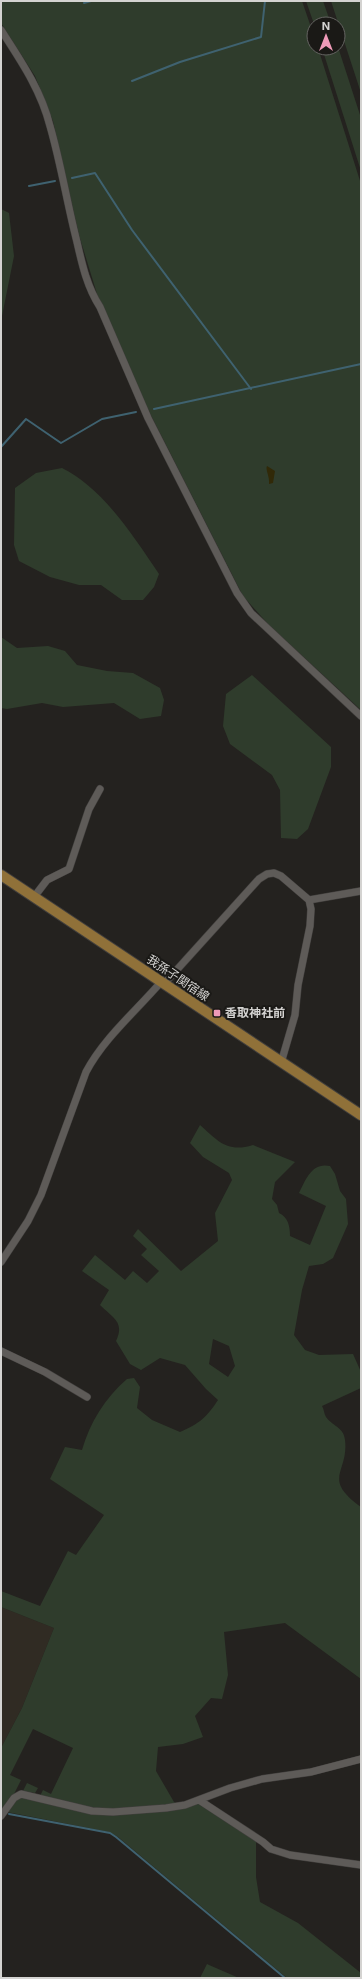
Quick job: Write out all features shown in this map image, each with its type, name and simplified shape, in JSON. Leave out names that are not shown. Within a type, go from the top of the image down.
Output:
[{"type":"main road","name":"我孫子関宿線","points":[[1,875],[281,1063],[361,1114]]},
{"type":"street","points":[[1,30],[30,74],[44,108],[50,126],[74,228],[92,294],[100,307],[148,418],[237,593],[251,613],[361,716]]},
{"type":"street","points":[[34,897],[47,880],[69,869],[88,809],[100,789]]},
{"type":"street","points":[[1,1262],[28,1221],[41,1195],[86,1072],[93,1059],[102,1047],[259,879],[267,874],[274,873],[281,876],[309,900],[312,909],[303,968],[298,986],[295,1015],[281,1063]]},
{"type":"street","points":[[309,900],[361,891]]},
{"type":"street","points":[[1,1351],[45,1372],[87,1397]]},
{"type":"street","points":[[1,1816],[14,1798],[21,1794],[92,1811],[113,1812],[166,1808],[185,1805],[230,1788],[262,1779],[311,1772],[361,1759]]},
{"type":"street","points":[[199,1800],[263,1842],[271,1849],[290,1855],[361,1865]]},
{"type":"shaded area","points":[[1,1607],[54,1628],[22,1708],[1,1748]]},
{"type":"green space","points":[[1,1],[302,1],[307,16],[306,56],[321,56],[361,184],[361,710],[268,624],[243,596],[131,376],[105,320],[79,235],[53,121],[35,76],[1,23]]},
{"type":"green space","points":[[306,1],[323,1],[328,16],[311,16]]},
{"type":"green space","points":[[331,1],[361,1],[361,93],[346,47],[346,16],[336,16]]},
{"type":"green space","points":[[325,56],[341,56],[361,118],[361,171]]},
{"type":"green space","points":[[1,209],[9,213],[14,256],[1,321]]},
{"type":"green space","points":[[62,468],[91,488],[104,501],[128,529],[159,574],[154,587],[143,600],[122,600],[101,585],[79,585],[50,577],[19,561],[14,545],[15,488],[36,473]]},
{"type":"green space","points":[[1,637],[17,648],[48,646],[65,651],[77,665],[107,671],[133,673],[160,688],[164,700],[161,716],[140,719],[114,703],[63,707],[42,703],[7,709],[1,708]]},
{"type":"green space","points":[[252,675],[331,747],[331,767],[308,829],[297,839],[281,838],[280,790],[272,775],[230,744],[223,726],[226,694]]},
{"type":"green space","points":[[200,1125],[224,1144],[236,1148],[253,1145],[295,1162],[275,1182],[272,1199],[277,1205],[279,1213],[285,1217],[288,1222],[290,1236],[310,1245],[326,1206],[299,1193],[310,1173],[314,1169],[324,1165],[330,1166],[335,1174],[340,1191],[346,1199],[348,1224],[333,1258],[323,1264],[309,1266],[302,1290],[294,1335],[305,1350],[319,1355],[353,1354],[361,1372],[361,1388],[322,1406],[328,1420],[340,1429],[345,1440],[344,1460],[339,1482],[342,1489],[349,1497],[361,1507],[361,1679],[285,1623],[224,1632],[228,1675],[222,1699],[211,1698],[195,1716],[203,1737],[183,1744],[158,1747],[156,1771],[174,1802],[180,1806],[198,1801],[256,1839],[256,1877],[260,1902],[298,1923],[361,1973],[361,1978],[287,1978],[118,1837],[109,1832],[7,1812],[19,1797],[40,1796],[43,1790],[51,1794],[73,1748],[33,1729],[10,1775],[21,1780],[13,1796],[1,1812],[1,1748],[22,1708],[54,1628],[1,1607],[1,1591],[40,1606],[68,1551],[76,1555],[104,1515],[50,1479],[65,1447],[82,1450],[89,1430],[99,1411],[119,1386],[127,1379],[134,1378],[140,1387],[137,1408],[152,1420],[180,1432],[202,1419],[218,1400],[185,1365],[160,1358],[141,1370],[130,1364],[116,1341],[119,1329],[116,1321],[100,1305],[109,1290],[82,1271],[95,1255],[125,1280],[133,1271],[147,1283],[159,1271],[141,1255],[147,1249],[133,1236],[138,1229],[181,1271],[218,1241],[215,1213],[232,1180],[229,1173],[203,1157],[190,1143]],"holes":[[[213,1339],[229,1346],[235,1366],[228,1377],[209,1364]]]},
{"type":"green space","points":[[27,1783],[38,1788],[35,1793],[23,1791]]},
{"type":"green space","points":[[207,1964],[209,1965],[239,1978],[200,1978]]},
{"type":"sand","points":[[267,466],[275,471],[273,483],[269,484],[269,479]]},
{"type":"waterway","points":[[84,3],[91,1]]},
{"type":"waterway","points":[[132,81],[180,62],[261,37],[265,1]]},
{"type":"waterway","points":[[72,178],[95,173],[132,230],[251,389]]},
{"type":"waterway","points":[[29,186],[55,181]]},
{"type":"waterway","points":[[154,409],[361,364]]},
{"type":"waterway","points":[[1,447],[26,419],[61,443],[102,419],[136,412]]},
{"type":"waterway","points":[[9,1814],[110,1833],[285,1978]]},
{"type":"place","name":"香取神社前","points":[[217,1013]]}]
